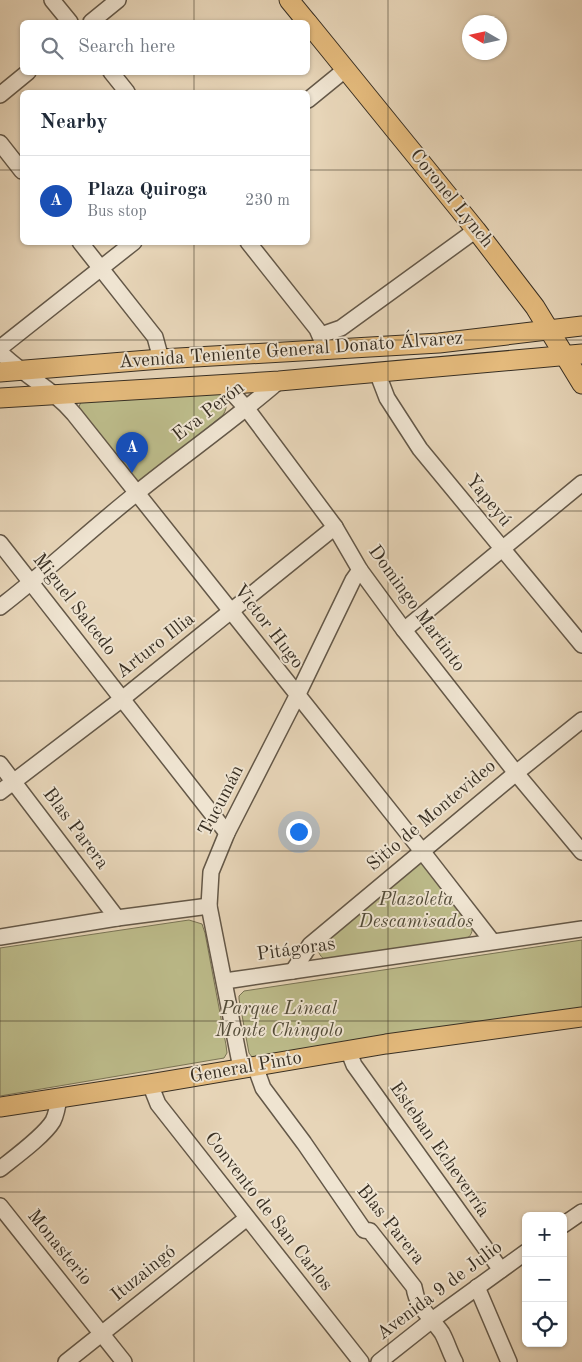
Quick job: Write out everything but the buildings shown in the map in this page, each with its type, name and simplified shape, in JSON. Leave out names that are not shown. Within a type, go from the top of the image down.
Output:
[{"type":"main road","name":"Coronel Lynch","points":[[289,0],[305,20]]},
{"type":"main road","name":"Coronel Lynch","points":[[310,27],[476,230],[536,307],[550,330],[573,354],[582,384]]},
{"type":"main road","name":"Avenida Teniente General Donato Álvarez","points":[[0,372],[161,359],[323,342],[346,348],[439,343],[582,326]]},
{"type":"main road","name":"Avenida Teniente General Donato Álvarez","points":[[0,398],[279,381],[573,354]]},
{"type":"main road","name":"General Pinto","points":[[0,1107],[150,1084],[348,1050],[582,1017]]},
{"type":"street","points":[[52,0],[68,20]]},
{"type":"street","points":[[93,20],[118,0]]},
{"type":"street","points":[[310,98],[346,69]]},
{"type":"street","points":[[0,95],[24,75]]},
{"type":"street","points":[[113,75],[125,90]]},
{"type":"street","points":[[0,143],[20,168]]},
{"type":"street","points":[[250,245],[323,342],[476,230]]},
{"type":"street","points":[[82,245],[155,337],[161,359]]},
{"type":"street","points":[[0,350],[130,245]]},
{"type":"street","points":[[342,328],[341,335],[346,348]]},
{"type":"street","name":"Victor Hugo","points":[[0,350],[21,371],[55,394],[74,414],[422,851],[492,942]]},
{"type":"street","name":"Yapeyú","points":[[377,372],[386,398],[420,449],[582,645]]},
{"type":"street","name":"Eva Perón","points":[[0,607],[137,492],[247,409],[279,381]]},
{"type":"street","name":"Domingo Martinto","points":[[225,385],[247,409],[335,527],[360,570],[404,630],[582,852]]},
{"type":"street","points":[[404,630],[582,483]]},
{"type":"street","name":"Arturo Illia","points":[[0,792],[122,699],[335,527]]},
{"type":"street","name":"Miguel Salcedo","points":[[0,543],[227,833]]},
{"type":"street","name":"Tucumán","points":[[248,1067],[225,981],[209,906],[211,872],[227,833],[298,696],[353,580],[360,570]]},
{"type":"street","name":"Sitio de Montevideo","points":[[293,971],[310,945],[516,772],[582,720]]},
{"type":"street","name":"Blas Parera","points":[[0,764],[117,918]]},
{"type":"street","points":[[0,937],[117,918],[209,906]]},
{"type":"street","name":"Pitágoras","points":[[225,981],[582,929]]},
{"type":"street","name":"Esteban Echeverría","points":[[348,1050],[354,1065],[501,1270]]},
{"type":"street","name":"Blas Parera","points":[[248,1067],[304,1143],[364,1230],[370,1230],[414,1287],[416,1298],[443,1335],[454,1362]]},
{"type":"street","name":"Convento de San Carlos","points":[[150,1084],[158,1104],[361,1362]]},
{"type":"street","points":[[0,1169],[46,1130],[56,1114],[59,1097]]},
{"type":"street","name":"Monasterio","points":[[0,1206],[124,1362]]},
{"type":"street","points":[[567,1222],[582,1212]]},
{"type":"street","name":"Ituzaingó","points":[[66,1362],[247,1218]]},
{"type":"street","name":"Avenida 9 de Julio","points":[[379,1362],[432,1320],[522,1255]]},
{"type":"street","points":[[477,1287],[509,1362]]},
{"type":"green space","points":[[218,391],[226,402],[223,415],[142,481],[135,481],[78,409],[81,402]]},
{"type":"green space","name":"Plazoleta Descamisados","points":[[421,860],[472,923],[472,931],[468,937],[463,941],[325,960],[320,955],[318,944]]},
{"type":"green space","name":"Parque Lineal Monte Chingolo","points":[[189,920],[202,924],[205,933],[226,1045],[227,1053],[224,1058],[0,1096],[0,948]]},
{"type":"green space","name":"Parque Lineal Monte Chingolo","points":[[582,940],[582,1009],[258,1058],[252,1057],[249,1053],[239,999],[239,996],[244,991]]},
{"type":"place","name":"Plaza Quiroga","points":[[132,473]]}]
